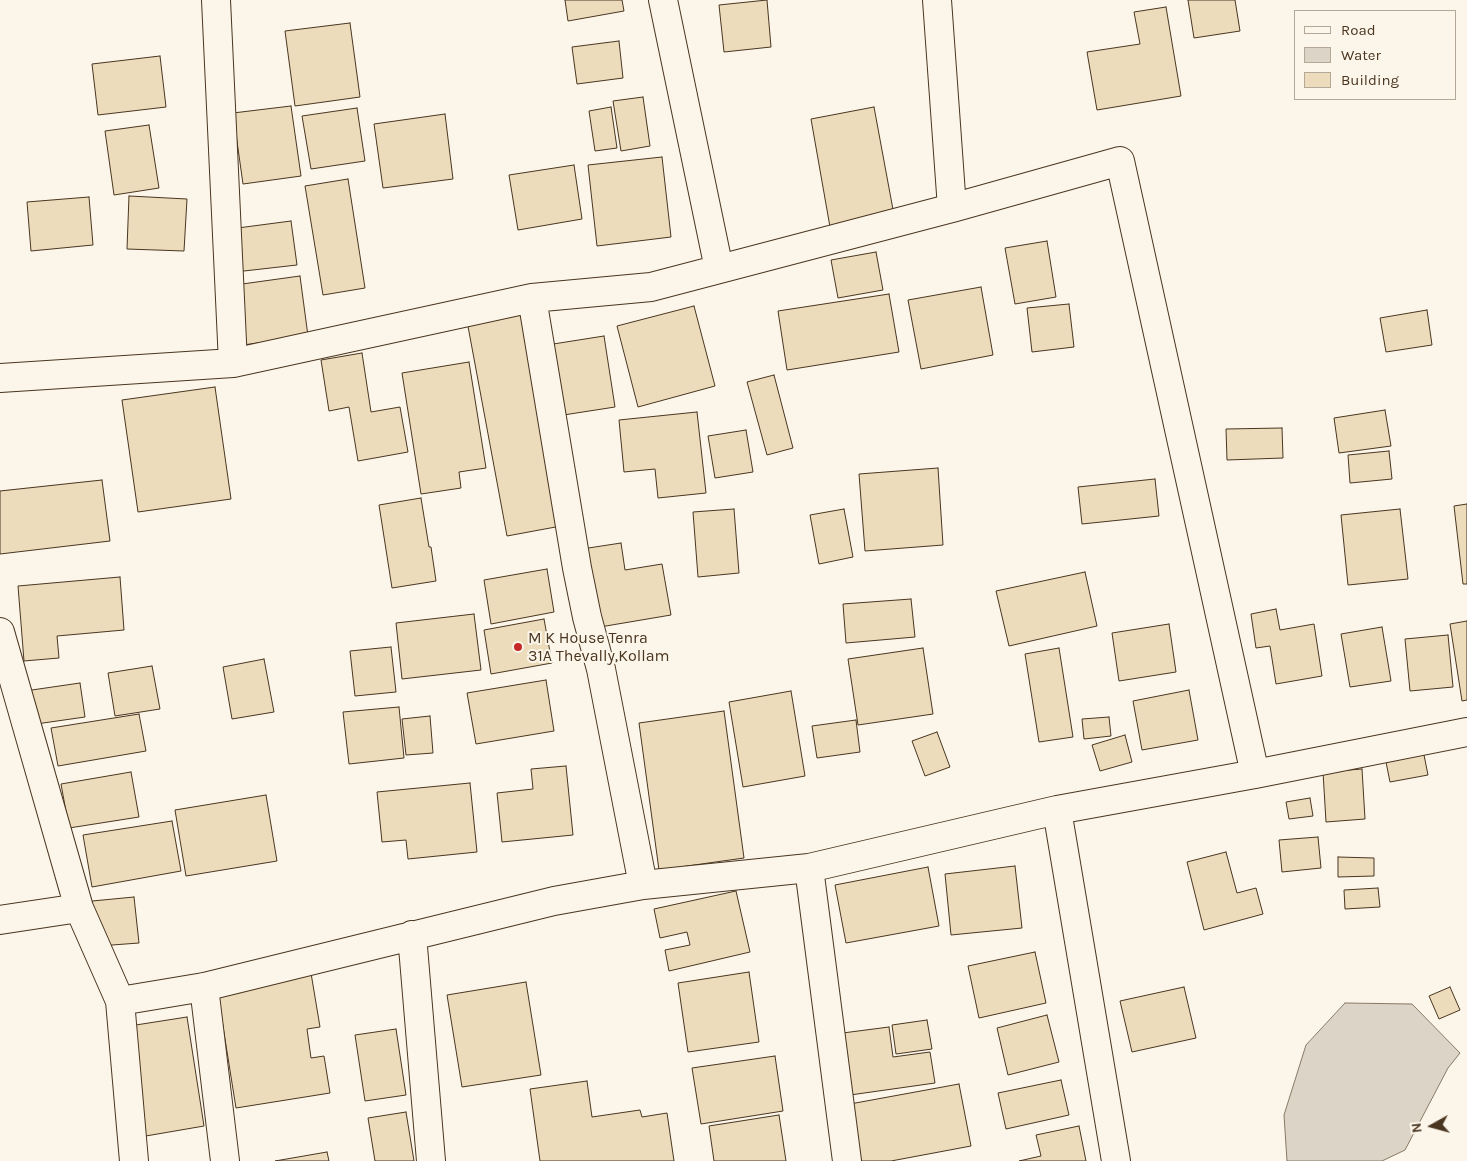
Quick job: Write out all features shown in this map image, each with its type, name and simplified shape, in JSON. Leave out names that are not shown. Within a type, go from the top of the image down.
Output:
[{"type":"street","points":[[216,0],[233,362]]},
{"type":"street","points":[[662,0],[719,269]]},
{"type":"street","points":[[937,0],[952,208]]},
{"type":"street","points":[[0,378],[233,362],[532,298],[651,287],[952,208],[1120,161],[1255,774]]},
{"type":"street","points":[[532,298],[577,568],[587,617],[601,669],[642,885]]},
{"type":"street","points":[[0,632],[79,908],[120,1001],[134,1161]]},
{"type":"street","points":[[120,1001],[204,986],[554,901],[642,885],[809,868],[1057,810],[1255,774],[1467,732]]},
{"type":"street","points":[[1057,810],[1116,1161]]},
{"type":"street","points":[[809,868],[847,1161]]},
{"type":"street","points":[[0,920],[79,908]]},
{"type":"street","points":[[412,935],[431,1161]]},
{"type":"street","points":[[204,986],[225,1161]]},
{"type":"water","points":[[1345,1003],[1412,1004],[1460,1053],[1448,1068],[1405,1150],[1382,1161],[1287,1161],[1284,1115],[1306,1045]]},
{"type":"building","points":[[565,0],[622,0],[624,11],[568,21]]},
{"type":"building","points":[[767,0],[771,47],[724,52],[719,5]]},
{"type":"building","points":[[1188,0],[1235,0],[1240,31],[1194,38]]},
{"type":"building","points":[[1166,7],[1181,96],[1097,110],[1087,52],[1140,44],[1134,12]]},
{"type":"building","points":[[350,23],[360,97],[295,106],[285,31]]},
{"type":"building","points":[[619,41],[623,78],[577,84],[572,47]]},
{"type":"building","points":[[160,56],[166,107],[98,115],[92,64]]},
{"type":"building","points":[[643,97],[650,146],[621,151],[613,101]]},
{"type":"building","points":[[291,106],[301,176],[243,184],[233,113]]},
{"type":"building","points":[[611,107],[617,148],[595,151],[589,111]]},
{"type":"building","points":[[874,107],[894,215],[830,227],[811,119]]},
{"type":"building","points":[[357,108],[365,161],[311,169],[302,116]]},
{"type":"building","points":[[445,114],[453,179],[383,188],[374,124]]},
{"type":"building","points":[[149,125],[159,188],[114,195],[105,131]]},
{"type":"building","points":[[662,157],[671,237],[597,246],[588,165]]},
{"type":"building","points":[[574,165],[582,219],[518,230],[509,175]]},
{"type":"building","points":[[348,179],[365,288],[323,295],[305,186]]},
{"type":"building","points":[[129,196],[187,199],[184,251],[127,249]]},
{"type":"building","points":[[89,197],[93,245],[31,251],[27,202]]},
{"type":"building","points":[[291,221],[297,265],[235,272],[230,229]]},
{"type":"building","points":[[1047,241],[1056,297],[1015,304],[1005,248]]},
{"type":"building","points":[[876,252],[883,290],[838,298],[831,260]]},
{"type":"building","points":[[300,276],[308,336],[243,345],[235,285]]},
{"type":"building","points":[[981,287],[993,355],[921,369],[908,300]]},
{"type":"building","points":[[889,294],[899,352],[787,370],[778,311]]},
{"type":"building","points":[[1069,304],[1074,347],[1032,352],[1027,308]]},
{"type":"building","points":[[694,306],[715,386],[638,407],[617,326]]},
{"type":"building","points":[[1427,310],[1432,345],[1386,352],[1380,318]]},
{"type":"building","points":[[522,311],[561,526],[507,536],[467,321]]},
{"type":"building","points":[[604,336],[615,407],[557,416],[547,345]]},
{"type":"building","points":[[362,353],[371,412],[400,407],[408,452],[358,461],[349,407],[329,411],[321,360]]},
{"type":"building","points":[[469,362],[486,468],[459,472],[461,488],[421,494],[402,373]]},
{"type":"building","points":[[774,375],[793,448],[767,455],[747,382]]},
{"type":"building","points":[[215,387],[231,499],[138,512],[122,400]]},
{"type":"building","points":[[1385,410],[1391,446],[1339,453],[1334,418]]},
{"type":"building","points":[[697,412],[706,493],[658,498],[655,469],[624,472],[619,420]]},
{"type":"building","points":[[1282,428],[1283,458],[1227,460],[1226,429]]},
{"type":"building","points":[[746,430],[753,472],[715,478],[708,436]]},
{"type":"building","points":[[1389,451],[1392,479],[1350,483],[1348,455]]},
{"type":"building","points":[[938,468],[943,545],[865,551],[859,474]]},
{"type":"building","points":[[1155,479],[1159,516],[1082,524],[1078,487]]},
{"type":"building","points":[[102,480],[110,541],[0,554],[0,491]]},
{"type":"building","points":[[421,498],[436,581],[392,588],[379,505]]},
{"type":"building","points":[[1467,504],[1467,584],[1463,584],[1454,506]]},
{"type":"building","points":[[734,509],[739,573],[698,577],[693,512]]},
{"type":"building","points":[[844,509],[853,557],[819,564],[810,515]]},
{"type":"building","points":[[1400,509],[1408,579],[1348,585],[1341,515]]},
{"type":"building","points":[[621,543],[625,570],[662,564],[671,615],[594,628],[582,549]]},
{"type":"building","points":[[547,569],[554,612],[491,624],[484,580]]},
{"type":"building","points":[[1085,572],[1097,626],[1009,646],[996,591]]},
{"type":"building","points":[[120,577],[124,630],[57,636],[59,658],[24,661],[18,586]]},
{"type":"building","points":[[911,599],[915,637],[846,643],[843,604]]},
{"type":"building","points":[[1276,609],[1280,630],[1314,624],[1322,676],[1276,684],[1270,646],[1256,648],[1251,614]]},
{"type":"building","points":[[474,614],[481,670],[402,679],[396,623]]},
{"type":"building","name":"M K House Tenra 31A Thevally,Kollam","points":[[544,619],[552,663],[491,674],[484,630]]},
{"type":"building","points":[[1467,621],[1467,700],[1462,701],[1450,624]]},
{"type":"building","points":[[1169,624],[1176,672],[1119,681],[1112,633]]},
{"type":"building","points":[[1382,627],[1391,681],[1350,687],[1341,634]]},
{"type":"building","points":[[1448,635],[1453,687],[1410,691],[1405,639]]},
{"type":"building","points":[[391,647],[396,692],[355,696],[350,651]]},
{"type":"building","points":[[923,648],[933,714],[858,725],[848,659]]},
{"type":"building","points":[[1059,648],[1073,737],[1039,742],[1025,654]]},
{"type":"building","points":[[264,659],[274,712],[232,719],[223,667]]},
{"type":"building","points":[[152,666],[160,709],[115,716],[108,673]]},
{"type":"building","points":[[546,680],[554,731],[476,744],[467,693]]},
{"type":"building","points":[[80,683],[85,717],[29,725],[25,691]]},
{"type":"building","points":[[1189,690],[1198,740],[1142,750],[1133,701]]},
{"type":"building","points":[[791,691],[805,776],[743,787],[729,702]]},
{"type":"building","points":[[399,707],[404,758],[349,764],[343,712]]},
{"type":"building","points":[[724,711],[744,858],[659,870],[639,723]]},
{"type":"building","points":[[139,714],[146,751],[58,766],[51,728]]},
{"type":"building","points":[[430,716],[433,753],[406,755],[402,719]]},
{"type":"building","points":[[1109,717],[1111,736],[1084,739],[1082,719]]},
{"type":"building","points":[[856,720],[860,752],[817,758],[812,726]]},
{"type":"building","points":[[937,732],[950,767],[925,776],[912,741]]},
{"type":"building","points":[[1125,735],[1132,762],[1100,771],[1092,745]]},
{"type":"building","points":[[1423,750],[1428,775],[1390,782],[1385,757]]},
{"type":"building","points":[[566,766],[573,835],[502,842],[497,793],[533,789],[531,769]]},
{"type":"building","points":[[1362,769],[1365,819],[1326,822],[1323,772]]},
{"type":"building","points":[[131,772],[139,817],[69,828],[61,784]]},
{"type":"building","points":[[470,783],[477,852],[408,859],[406,840],[382,842],[377,792]]},
{"type":"building","points":[[266,795],[277,861],[186,876],[175,810]]},
{"type":"building","points":[[1310,798],[1313,816],[1289,819],[1286,802]]},
{"type":"building","points":[[172,821],[181,871],[92,887],[83,835]]},
{"type":"building","points":[[1318,837],[1321,868],[1282,872],[1279,840]]},
{"type":"building","points":[[1226,852],[1237,893],[1256,888],[1263,914],[1204,930],[1187,862]]},
{"type":"building","points":[[1338,857],[1374,858],[1374,876],[1338,877]]},
{"type":"building","points":[[1015,866],[1022,928],[951,935],[945,874]]},
{"type":"building","points":[[928,867],[939,926],[846,943],[835,885]]},
{"type":"building","points":[[1378,888],[1380,907],[1345,909],[1344,890]]},
{"type":"building","points":[[736,891],[750,952],[669,971],[665,950],[690,945],[687,932],[660,938],[654,909]]},
{"type":"building","points":[[134,897],[139,943],[85,947],[82,902]]},
{"type":"building","points":[[1035,952],[1046,1003],[979,1018],[968,966]]},
{"type":"building","points":[[749,972],[759,1042],[688,1052],[678,983]]},
{"type":"building","points":[[311,973],[320,1027],[307,1029],[311,1058],[324,1056],[330,1093],[236,1108],[217,989]]},
{"type":"building","points":[[526,982],[541,1075],[462,1087],[447,995]]},
{"type":"building","points":[[1184,987],[1196,1038],[1132,1052],[1120,1001]]},
{"type":"building","points":[[1450,987],[1460,1010],[1439,1019],[1429,996]]},
{"type":"building","points":[[1047,1015],[1059,1062],[1008,1075],[997,1028]]},
{"type":"building","points":[[187,1017],[204,1126],[140,1137],[123,1027]]},
{"type":"building","points":[[927,1020],[932,1049],[896,1054],[892,1025]]},
{"type":"building","points":[[889,1027],[893,1057],[930,1052],[935,1083],[843,1096],[835,1034]]},
{"type":"building","points":[[396,1029],[406,1095],[365,1101],[355,1035]]},
{"type":"building","points":[[775,1056],[783,1111],[701,1124],[692,1068]]},
{"type":"building","points":[[1061,1080],[1069,1115],[1006,1129],[998,1093]]},
{"type":"building","points":[[587,1081],[592,1117],[640,1110],[642,1117],[667,1113],[674,1161],[540,1161],[530,1089]]},
{"type":"building","points":[[959,1084],[971,1146],[891,1161],[861,1161],[850,1104]]},
{"type":"building","points":[[406,1112],[414,1161],[375,1161],[368,1118]]},
{"type":"building","points":[[779,1115],[786,1161],[714,1161],[709,1126]]},
{"type":"building","points":[[1079,1126],[1086,1161],[1019,1161],[1041,1156],[1036,1135]]},
{"type":"building","points":[[327,1152],[329,1161],[275,1161]]},
{"type":"place","name":"M K House Tenra 31A Thevally,Kollam","points":[[518,647]]}]
